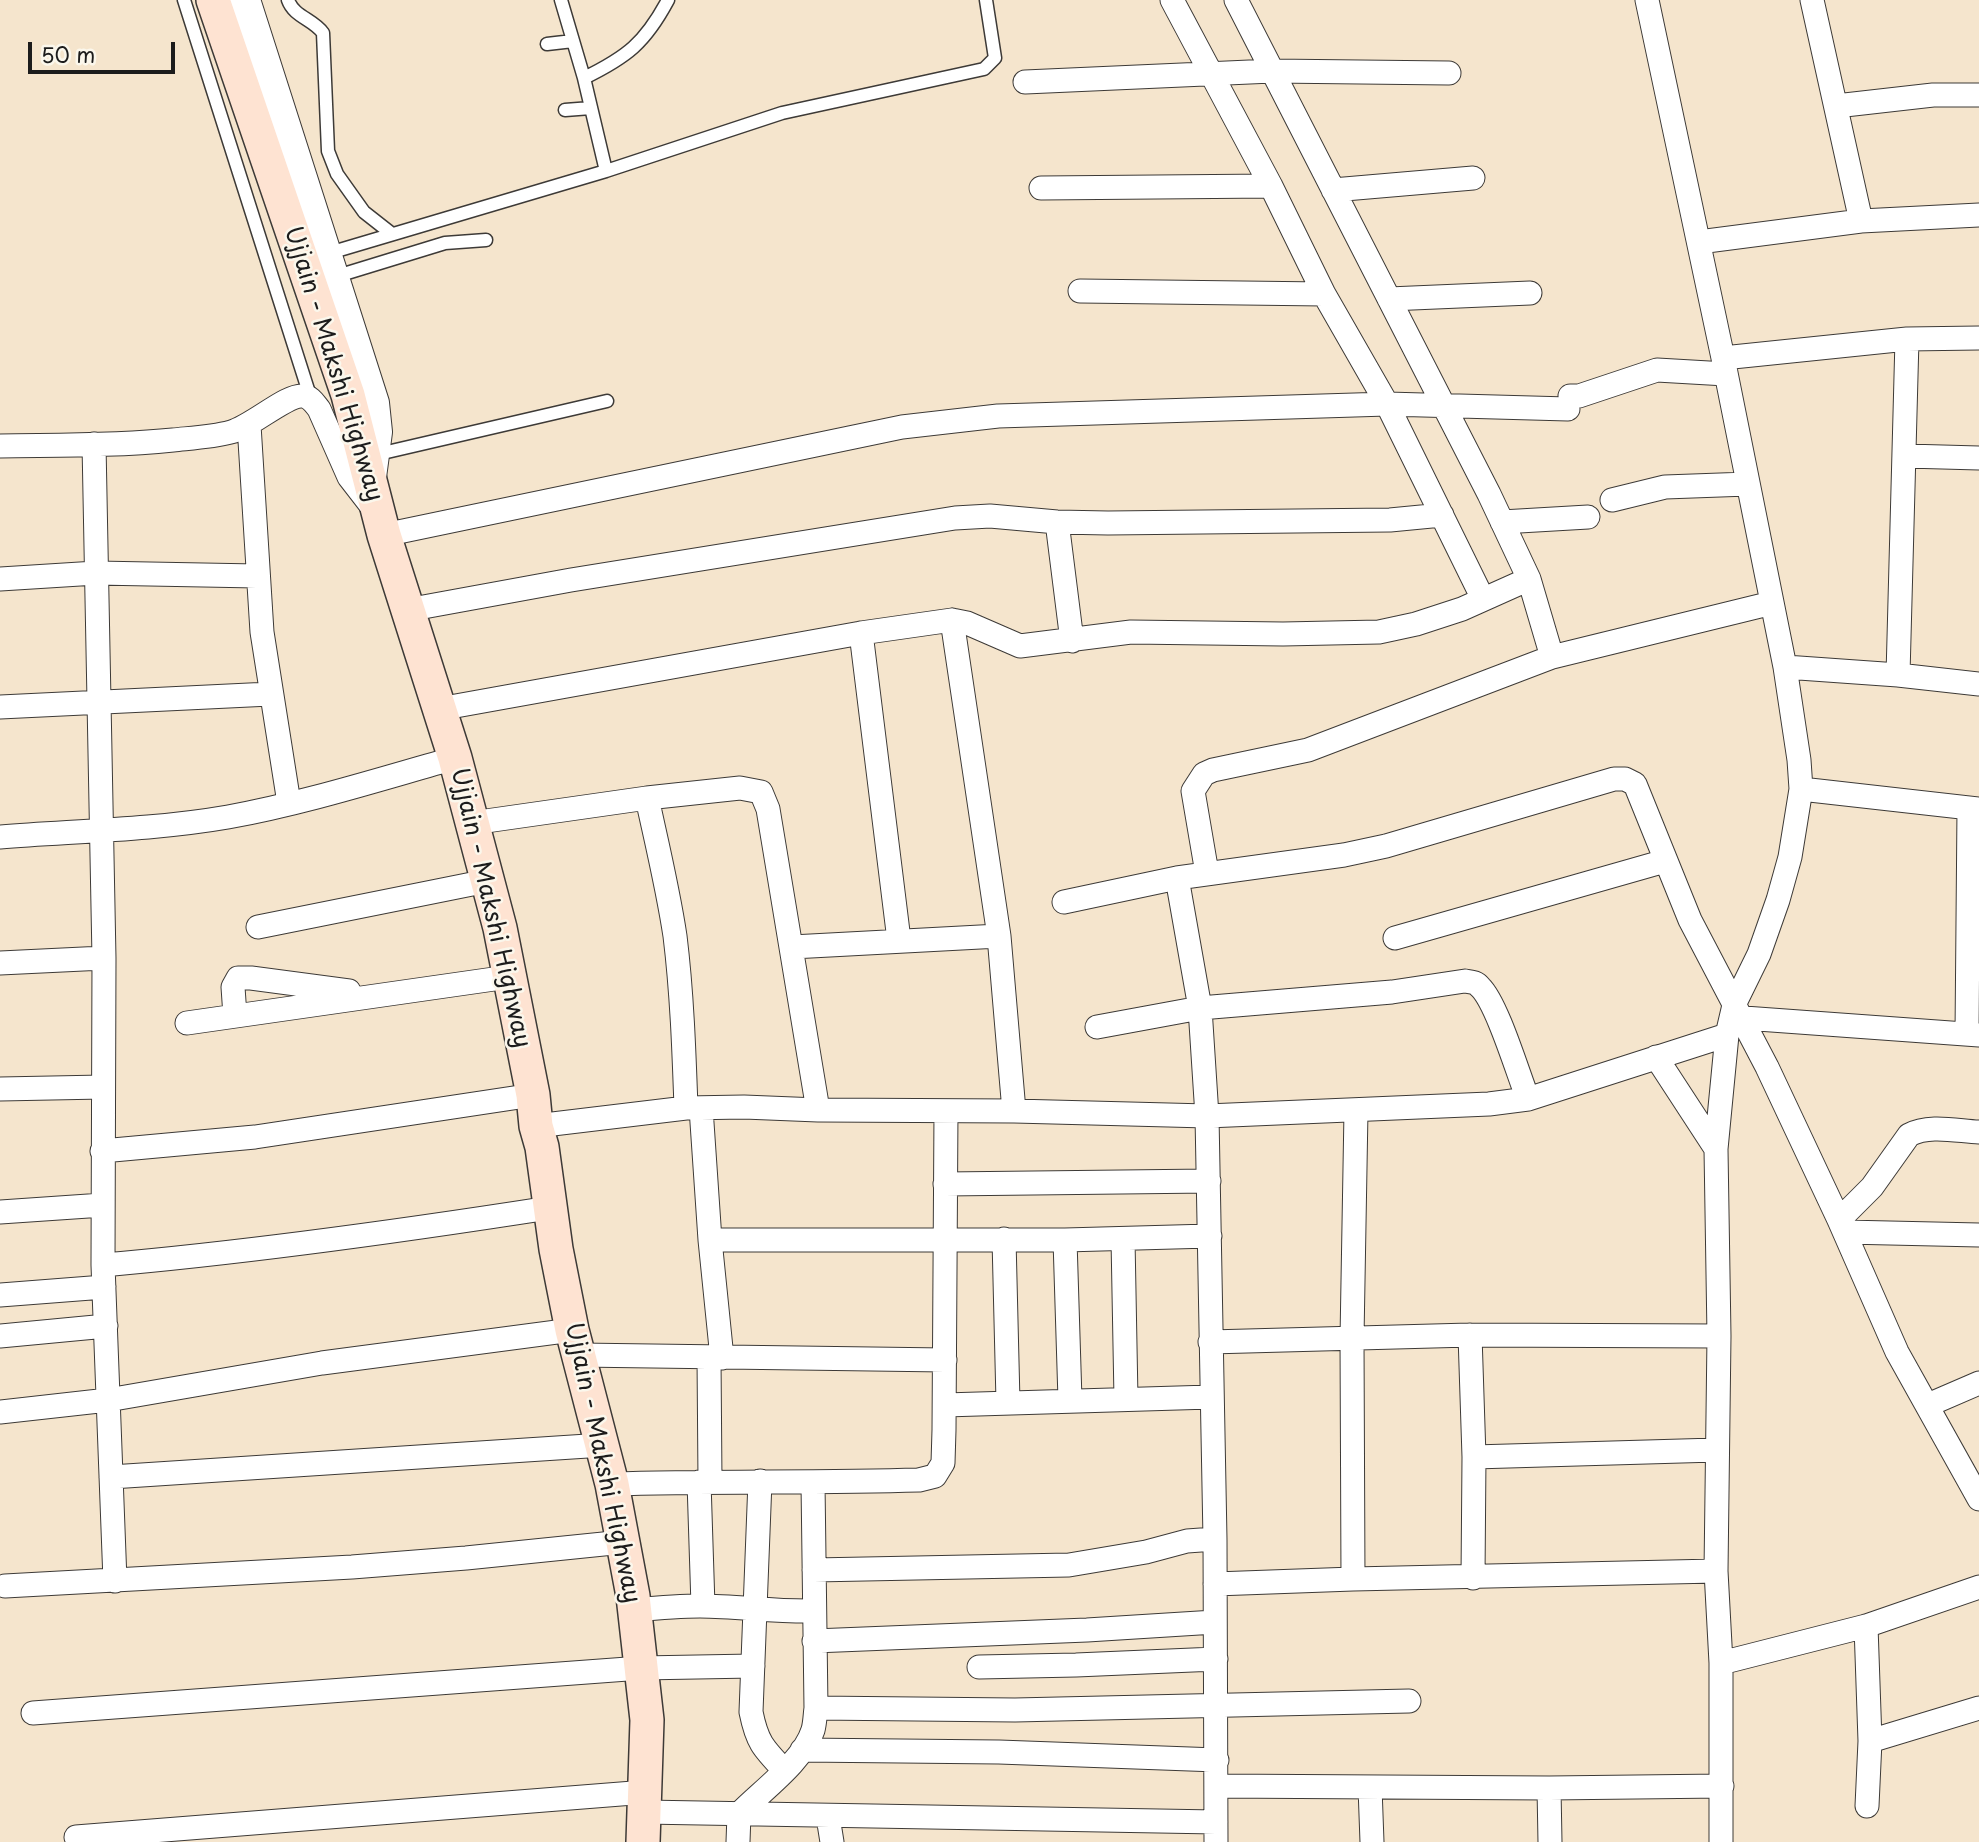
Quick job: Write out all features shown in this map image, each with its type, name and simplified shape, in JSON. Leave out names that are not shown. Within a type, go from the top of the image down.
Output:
[{"type":"main road","name":"Ujjain - Makshi Highway","points":[[214,0],[372,468],[382,525],[455,758],[500,928],[542,1147],[549,1208],[576,1342],[612,1484],[635,1611],[647,1720],[644,1815]]},
{"type":"street","points":[[245,0],[374,403],[377,432],[372,468]]},
{"type":"street","points":[[1172,0],[1271,186],[1324,294],[1387,404],[1483,599]]},
{"type":"street","points":[[1236,0],[1502,522],[1529,579],[1552,657]]},
{"type":"street","points":[[1647,0],[1725,366],[1785,667],[1801,789],[1790,858],[1778,900],[1739,1012],[1727,1035],[1716,1149],[1719,1336],[1716,1571],[1721,1663],[1721,1842]]},
{"type":"street","points":[[1812,0],[1861,221]]},
{"type":"street","points":[[1025,82],[1272,71],[1449,73]]},
{"type":"street","points":[[1836,106],[1933,95],[1979,94]]},
{"type":"street","points":[[1334,190],[1473,178]]},
{"type":"street","points":[[1041,188],[1271,186]]},
{"type":"street","points":[[1699,242],[1861,221],[1979,215]]},
{"type":"street","points":[[1080,291],[1324,294]]},
{"type":"street","points":[[1389,299],[1530,293]]},
{"type":"street","points":[[0,446],[153,442],[208,436],[232,432],[249,425],[292,397],[302,396],[312,399],[319,409],[349,477],[382,525],[902,427],[1011,415],[1387,404],[1569,402],[1579,396],[1657,370],[1725,366],[1907,339],[1979,338]]},
{"type":"street","points":[[1898,675],[1906,456],[1907,339]]},
{"type":"street","points":[[249,425],[262,632],[289,803]]},
{"type":"street","points":[[94,444],[104,958],[104,1276],[115,1581]]},
{"type":"street","points":[[1906,456],[1979,458]]},
{"type":"street","points":[[1612,500],[1665,486],[1748,484]]},
{"type":"street","points":[[407,610],[571,580],[955,518],[990,516],[1057,522],[1390,520],[1441,515]]},
{"type":"street","points":[[1502,522],[1588,517]]},
{"type":"street","points":[[1057,522],[1072,641]]},
{"type":"street","points":[[0,579],[96,573],[257,576]]},
{"type":"street","points":[[439,709],[861,633],[952,620],[967,623],[1020,646],[1131,632],[1379,632],[1416,624],[1462,609],[1529,579]]},
{"type":"street","points":[[1207,873],[1194,804],[1194,791],[1204,774],[1308,750],[1552,657],[1772,603]]},
{"type":"street","points":[[952,620],[999,936],[1014,1111]]},
{"type":"street","points":[[861,633],[900,940]]},
{"type":"street","points":[[1785,667],[1979,684]]},
{"type":"street","points":[[0,707],[270,694]]},
{"type":"street","points":[[0,837],[229,817],[455,758]]},
{"type":"street","points":[[1064,902],[1177,878],[1344,855],[1386,846],[1622,779],[1637,786],[1690,920],[1739,1012],[1842,1226],[1897,1352],[1979,1499]]},
{"type":"street","points":[[472,823],[647,798],[740,788],[761,792],[768,809],[818,1110]]},
{"type":"street","points":[[1739,1012],[1973,1035],[1974,809],[1801,789]]},
{"type":"street","points":[[647,798],[675,936],[710,1240],[715,1357],[705,1482],[703,1606]]},
{"type":"street","points":[[1395,938],[1665,861]]},
{"type":"street","points":[[76,1838],[644,1815],[739,1814],[1216,1832],[1215,1539],[1207,1116],[1200,1008],[1177,878]]},
{"type":"street","points":[[258,927],[487,881]]},
{"type":"street","points":[[792,947],[999,936]]},
{"type":"street","points":[[0,962],[104,958]]},
{"type":"street","points":[[187,1023],[508,977]]},
{"type":"street","points":[[235,1016],[233,987],[238,978],[380,994]]},
{"type":"street","points":[[1097,1027],[1200,1008],[1475,982],[1483,989],[1491,1004],[1528,1099]]},
{"type":"street","points":[[102,1151],[534,1111],[744,1107],[1207,1116],[1489,1104],[1528,1099],[1727,1035]]},
{"type":"street","points":[[1656,1057],[1716,1149]]},
{"type":"street","points":[[0,1089],[103,1087]]},
{"type":"street","points":[[612,1484],[760,1481],[813,1483],[919,1480],[935,1476],[943,1463],[945,1405],[946,1111]]},
{"type":"street","points":[[1353,1579],[1352,1338],[1356,1111]]},
{"type":"street","points":[[1842,1226],[1909,1135],[1928,1129],[1979,1132]]},
{"type":"street","points":[[945,1184],[1209,1181]]},
{"type":"street","points":[[0,1212],[103,1205]]},
{"type":"street","points":[[0,1295],[267,1249],[549,1208]]},
{"type":"street","points":[[1842,1226],[1979,1235]]},
{"type":"street","points":[[710,1240],[1065,1240],[1210,1236]]},
{"type":"street","points":[[1004,1238],[1008,1402]]},
{"type":"street","points":[[1123,1239],[1126,1399]]},
{"type":"street","points":[[1065,1240],[1070,1401]]},
{"type":"street","points":[[0,1336],[106,1326]]},
{"type":"street","points":[[1210,1342],[1470,1335],[1719,1336]]},
{"type":"street","points":[[1470,1335],[1474,1457],[1473,1578]]},
{"type":"street","points":[[0,1412],[108,1400],[322,1363],[576,1342],[715,1357],[945,1360]]},
{"type":"street","points":[[1928,1405],[1979,1383]]},
{"type":"street","points":[[945,1405],[1211,1397]]},
{"type":"street","points":[[111,1477],[603,1445]]},
{"type":"street","points":[[1474,1457],[1716,1450]]},
{"type":"street","points":[[760,1481],[751,1712],[755,1734],[765,1750],[784,1770]]},
{"type":"street","points":[[738,1842],[739,1814],[802,1750],[813,1731],[816,1708],[813,1483]]},
{"type":"street","points":[[814,1570],[1069,1564],[1134,1555],[1187,1541],[1215,1539]]},
{"type":"street","points":[[5,1586],[390,1564],[623,1542]]},
{"type":"street","points":[[1215,1584],[1716,1571]]},
{"type":"street","points":[[1721,1663],[1866,1626],[1979,1587]]},
{"type":"street","points":[[635,1611],[672,1606],[703,1606],[814,1611]]},
{"type":"street","points":[[814,1641],[1073,1631],[1215,1622]]},
{"type":"street","points":[[1866,1626],[1870,1741],[1867,1806]]},
{"type":"street","points":[[979,1667],[1216,1659]]},
{"type":"street","points":[[33,1713],[641,1668],[753,1665]]},
{"type":"street","points":[[816,1708],[1015,1710],[1409,1701]]},
{"type":"street","points":[[1870,1741],[1979,1707]]},
{"type":"street","points":[[802,1750],[999,1752],[1217,1760]]},
{"type":"street","points":[[1216,1786],[1722,1786]]},
{"type":"street","points":[[1370,1787],[1372,1842]]},
{"type":"street","points":[[1549,1788],[1550,1842]]},
{"type":"street","points":[[828,1817],[832,1842]]},
{"type":"lane","points":[[184,0],[312,399]]},
{"type":"lane","points":[[288,0],[295,13],[316,24],[323,33],[328,151],[337,174],[364,212],[392,234]]},
{"type":"lane","points":[[561,0],[584,78],[606,170]]},
{"type":"lane","points":[[584,78],[618,61],[653,28],[668,0]]},
{"type":"lane","points":[[330,265],[392,234],[606,170],[782,113],[984,69],[995,58],[986,0]]},
{"type":"lane","points":[[547,44],[573,41]]},
{"type":"lane","points":[[565,110],[591,108]]},
{"type":"lane","points":[[330,265],[445,243],[486,240]]},
{"type":"lane","points":[[372,468],[607,401]]}]
